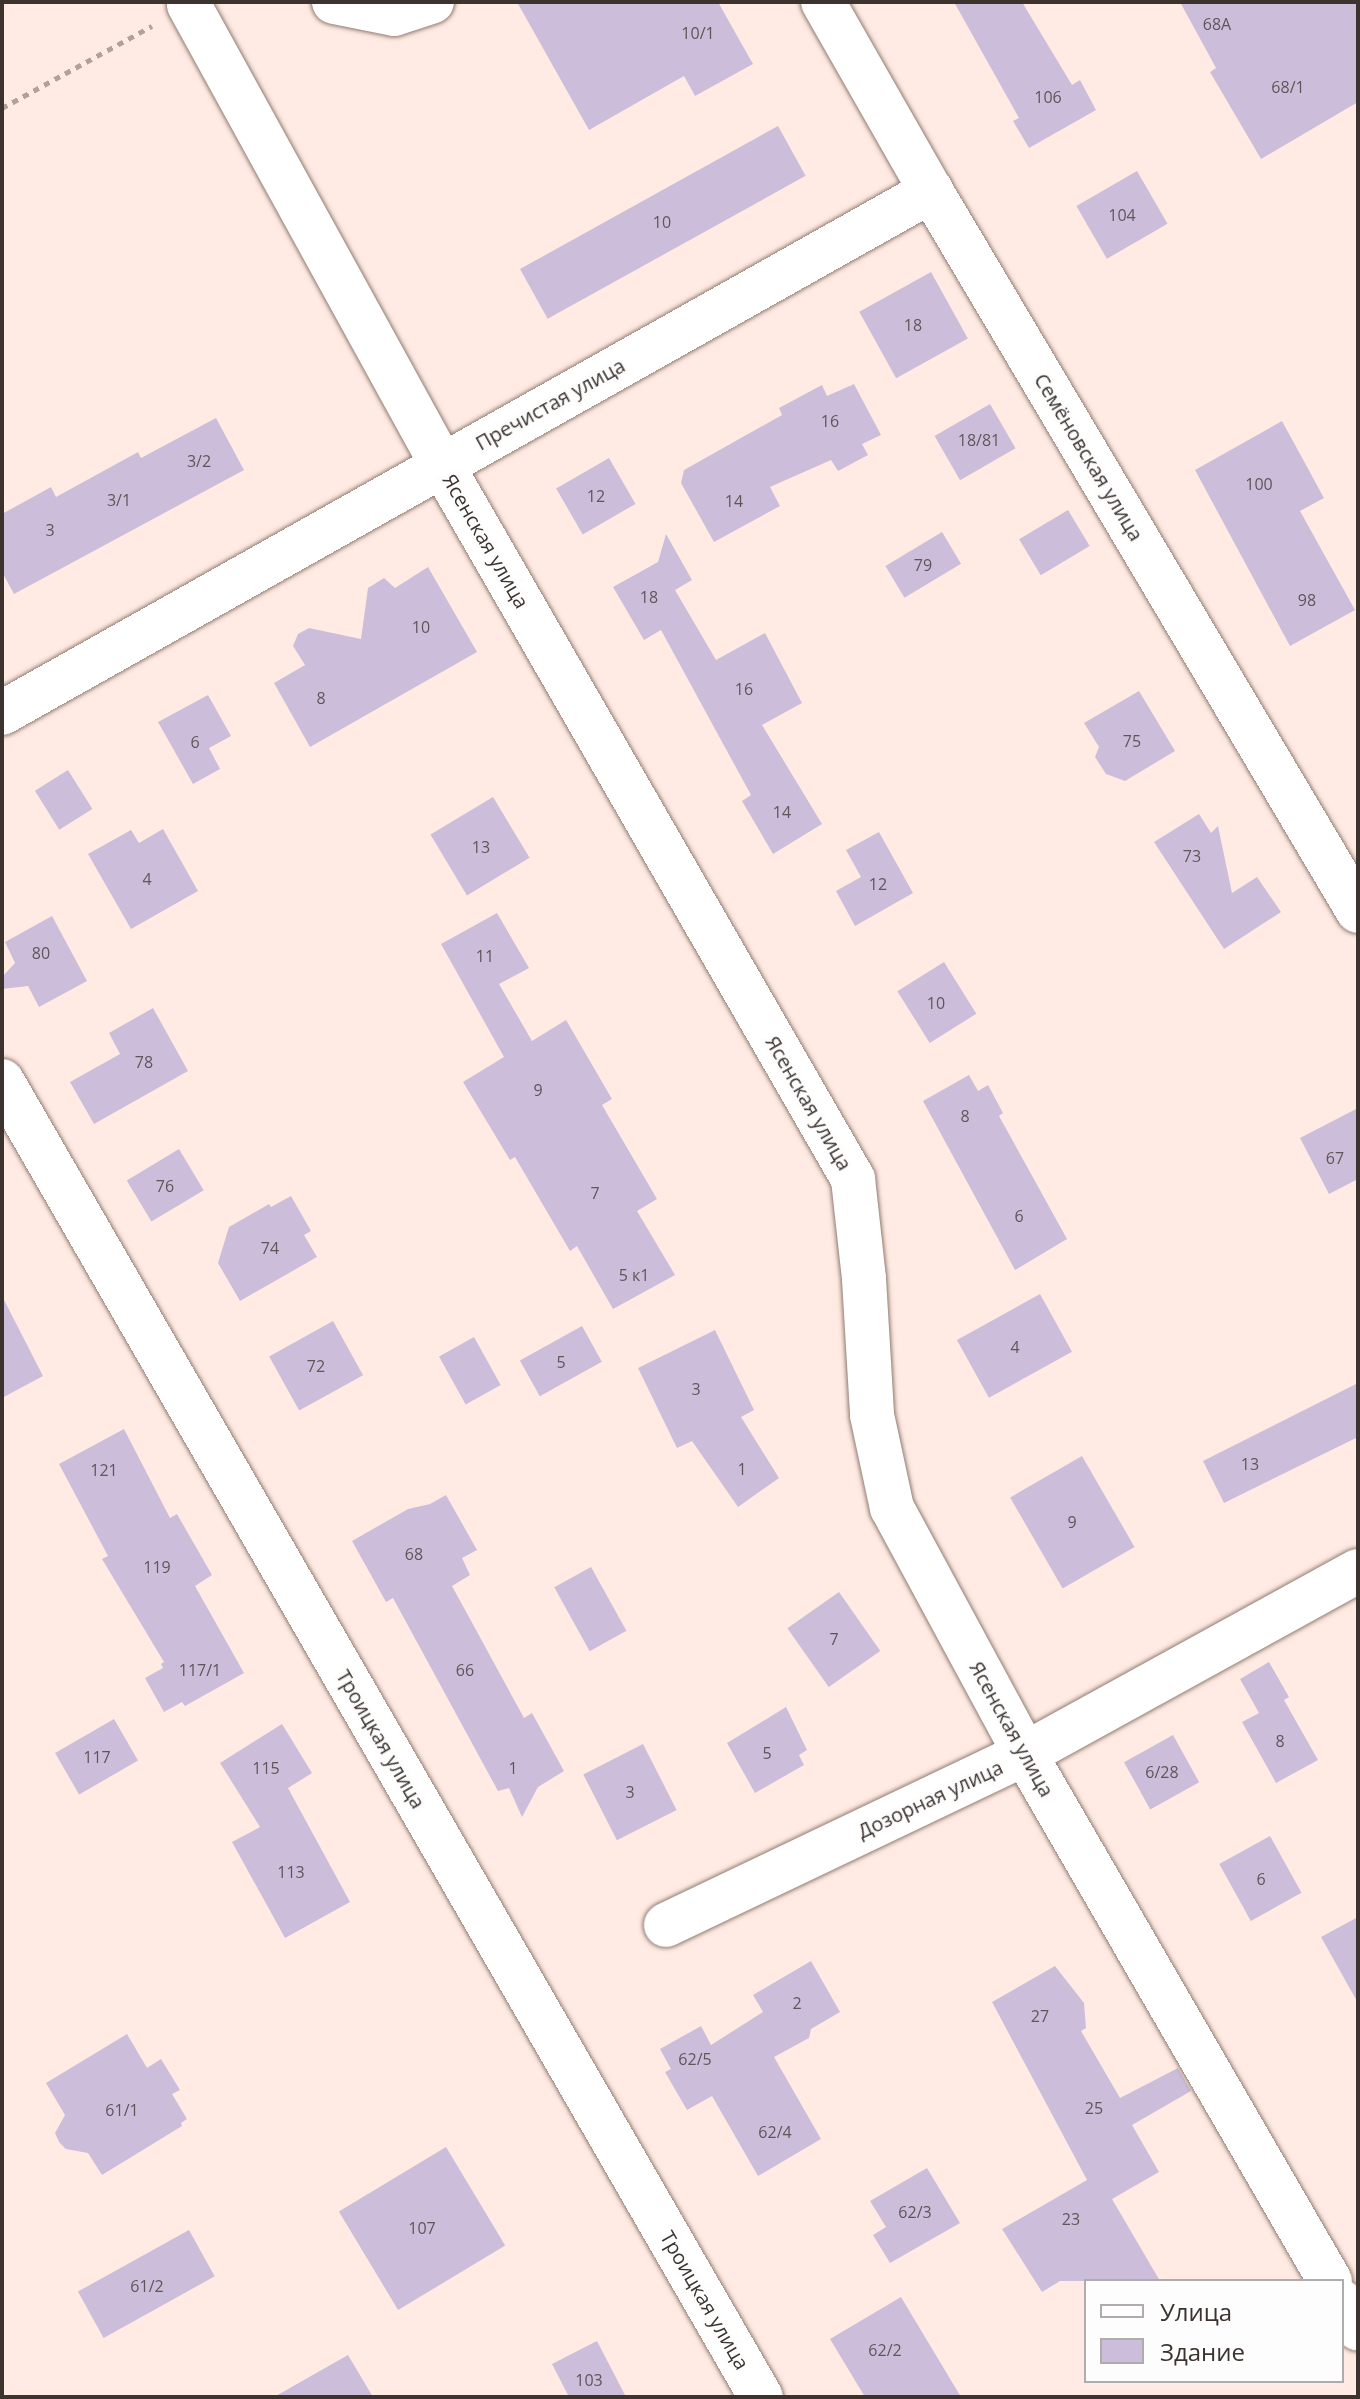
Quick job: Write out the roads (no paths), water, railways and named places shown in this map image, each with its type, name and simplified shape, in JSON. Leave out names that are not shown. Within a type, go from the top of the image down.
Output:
[{"type":"street","points":[[334,2],[394,14],[432,2]]},
{"type":"street","name":"Семёновская улица","points":[[823,2],[931,191],[1358,911]]},
{"type":"street","name":"Ясенская улица","points":[[189,5],[442,465],[853,1179],[864,1279],[872,1415],[892,1508],[1025,1754],[1329,2279]]},
{"type":"street","name":"Пречистая улица","points":[[2,713],[931,191]]},
{"type":"street","name":"Троицкая улица","points":[[2,1081],[761,2397]]},
{"type":"street","name":"Дозорная улица","points":[[666,1925],[1025,1754],[1358,1571]]},
{"type":"street","points":[[1344,2305],[1358,2329]]}]
